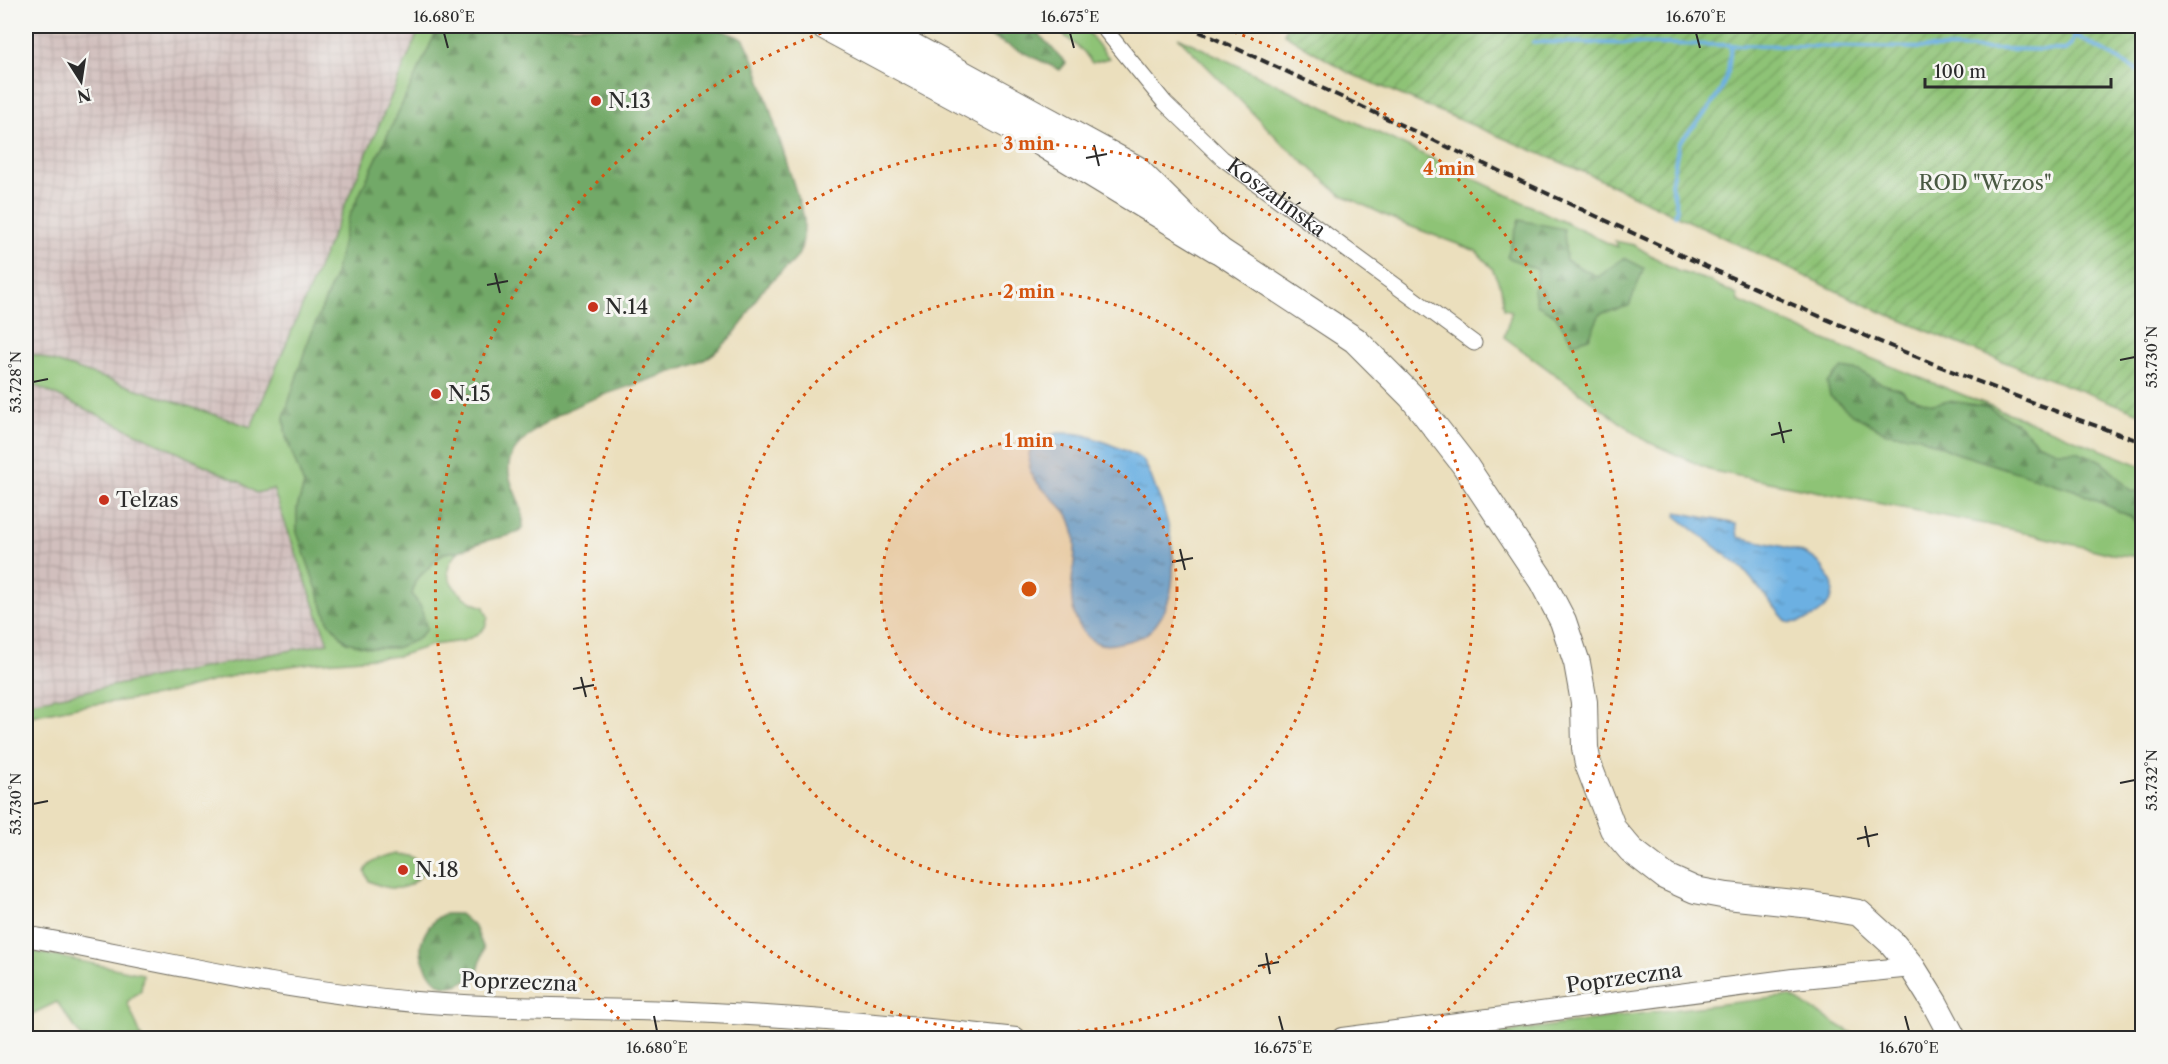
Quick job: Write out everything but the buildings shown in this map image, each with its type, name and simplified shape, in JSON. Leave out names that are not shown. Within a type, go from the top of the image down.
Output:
[{"type":"highway","points":[[825,26],[1042,143],[1217,249],[1354,340],[1411,396],[1464,464],[1542,581],[1563,621],[1577,663],[1584,702],[1587,764],[1613,829],[1631,850],[1666,877],[1695,890],[1727,896],[1812,904],[1859,913],[1892,944],[1912,967],[1953,1038]]},
{"type":"highway","points":[[874,26],[1136,169],[1217,249]]},
{"type":"street","name":"Koszalińska","points":[[1102,26],[1192,131],[1222,158],[1474,343]]},
{"type":"street","name":"Poprzeczna","points":[[26,936],[261,981],[382,999],[471,1005],[733,1014],[920,1028],[1016,1038]]},
{"type":"street","name":"Poprzeczna","points":[[1342,1038],[1424,1034],[1793,979],[1912,967]]},
{"type":"shaded area","points":[[26,26],[421,26],[251,427],[328,643],[26,703]]},
{"type":"green space","points":[[421,26],[439,26],[348,219],[334,279],[307,344],[284,418],[286,437],[304,485],[297,508],[297,532],[309,563],[421,607],[412,595],[415,581],[444,553],[459,551],[449,565],[449,577],[461,594],[484,607],[488,617],[485,627],[477,635],[463,641],[432,645],[399,656],[312,663],[248,672],[157,696],[82,706],[26,717],[26,703],[328,643],[273,489],[256,493],[242,483],[26,381],[26,352],[251,427]]},
{"type":"green space","points":[[439,26],[711,26],[744,39],[756,65],[804,217],[804,234],[802,246],[794,261],[762,291],[739,327],[710,356],[690,366],[567,410],[523,441],[514,451],[509,464],[511,483],[522,510],[522,529],[511,535],[485,541],[459,551],[443,553],[415,581],[412,595],[421,607],[427,629],[416,640],[396,648],[370,648],[346,642],[328,621],[297,532],[297,508],[304,485],[286,437],[284,417],[307,344],[334,279],[348,219]]},
{"type":"green space","points":[[968,26],[1031,26],[1066,63],[1060,70]]},
{"type":"green space","points":[[1053,26],[1083,26],[1109,58],[1092,63],[1084,52]]},
{"type":"green space","name":"ROD \"Wrzos\"","points":[[1286,26],[2142,26],[2142,414],[1986,355],[1881,312],[1586,173],[1349,73],[1284,34]]},
{"type":"green space","points":[[1178,37],[1612,245],[1618,247],[1615,241],[1634,245],[1677,271],[1707,280],[1737,295],[1738,301],[1820,338],[2142,466],[2142,557],[2111,554],[2015,530],[1713,471],[1646,441],[1504,337],[1512,311],[1504,309],[1501,288],[1492,268],[1476,251],[1404,224],[1340,194],[1283,144]]},
{"type":"green space","points":[[1519,220],[1564,229],[1566,260],[1598,277],[1624,258],[1644,268],[1629,306],[1600,314],[1589,338],[1573,343],[1555,315],[1537,305],[1534,291],[1538,270],[1507,257]]},
{"type":"green space","points":[[1842,368],[1860,371],[1880,383],[1902,390],[1907,396],[1932,404],[1949,401],[1986,406],[2020,425],[2037,443],[2057,451],[2076,451],[2102,461],[2131,491],[2142,492],[2142,528],[2129,516],[2074,490],[1956,453],[1917,436],[1886,433],[1852,414],[1830,396],[1827,383]]},
{"type":"green space","points":[[395,854],[410,856],[420,862],[424,871],[419,878],[400,888],[385,887],[369,881],[365,872],[370,864],[377,859]]},
{"type":"green space","points":[[446,914],[460,914],[475,927],[484,949],[477,975],[456,985],[442,985],[434,979],[424,963],[421,951],[423,937],[438,917]]},
{"type":"green space","points":[[26,950],[143,974],[141,990],[127,1002],[142,1038],[82,1038],[57,1002],[26,1017]]},
{"type":"green space","points":[[1790,996],[1860,1038],[1468,1038],[1620,1016]]},
{"type":"water","points":[[1058,433],[1085,435],[1116,446],[1139,458],[1147,467],[1162,506],[1171,542],[1173,580],[1162,615],[1152,629],[1137,639],[1114,644],[1099,644],[1083,632],[1076,618],[1071,590],[1075,548],[1071,521],[1030,471],[1029,453],[1040,439]]},
{"type":"water","points":[[1677,512],[1736,524],[1738,537],[1786,547],[1813,558],[1820,564],[1831,582],[1833,592],[1831,600],[1826,607],[1811,618],[1787,622],[1743,569],[1676,516]]},
{"type":"waterway","points":[[2059,26],[2142,73]]},
{"type":"waterway","points":[[1533,42],[2065,50],[2071,45],[2076,35]]},
{"type":"waterway","points":[[1675,215],[1677,208],[1671,184],[1679,143],[1708,110],[1721,90],[1728,72],[1731,45]]},
{"type":"railway","points":[[1187,26],[1541,191],[1779,298],[2019,398],[2142,442]]},
{"type":"place","name":"N.13","points":[[596,101]]},
{"type":"place","name":"N.14","points":[[593,307]]},
{"type":"place","name":"N.15","points":[[436,394]]},
{"type":"place","name":"Telzas","points":[[104,500]]},
{"type":"place","name":"N.18","points":[[403,870]]}]
